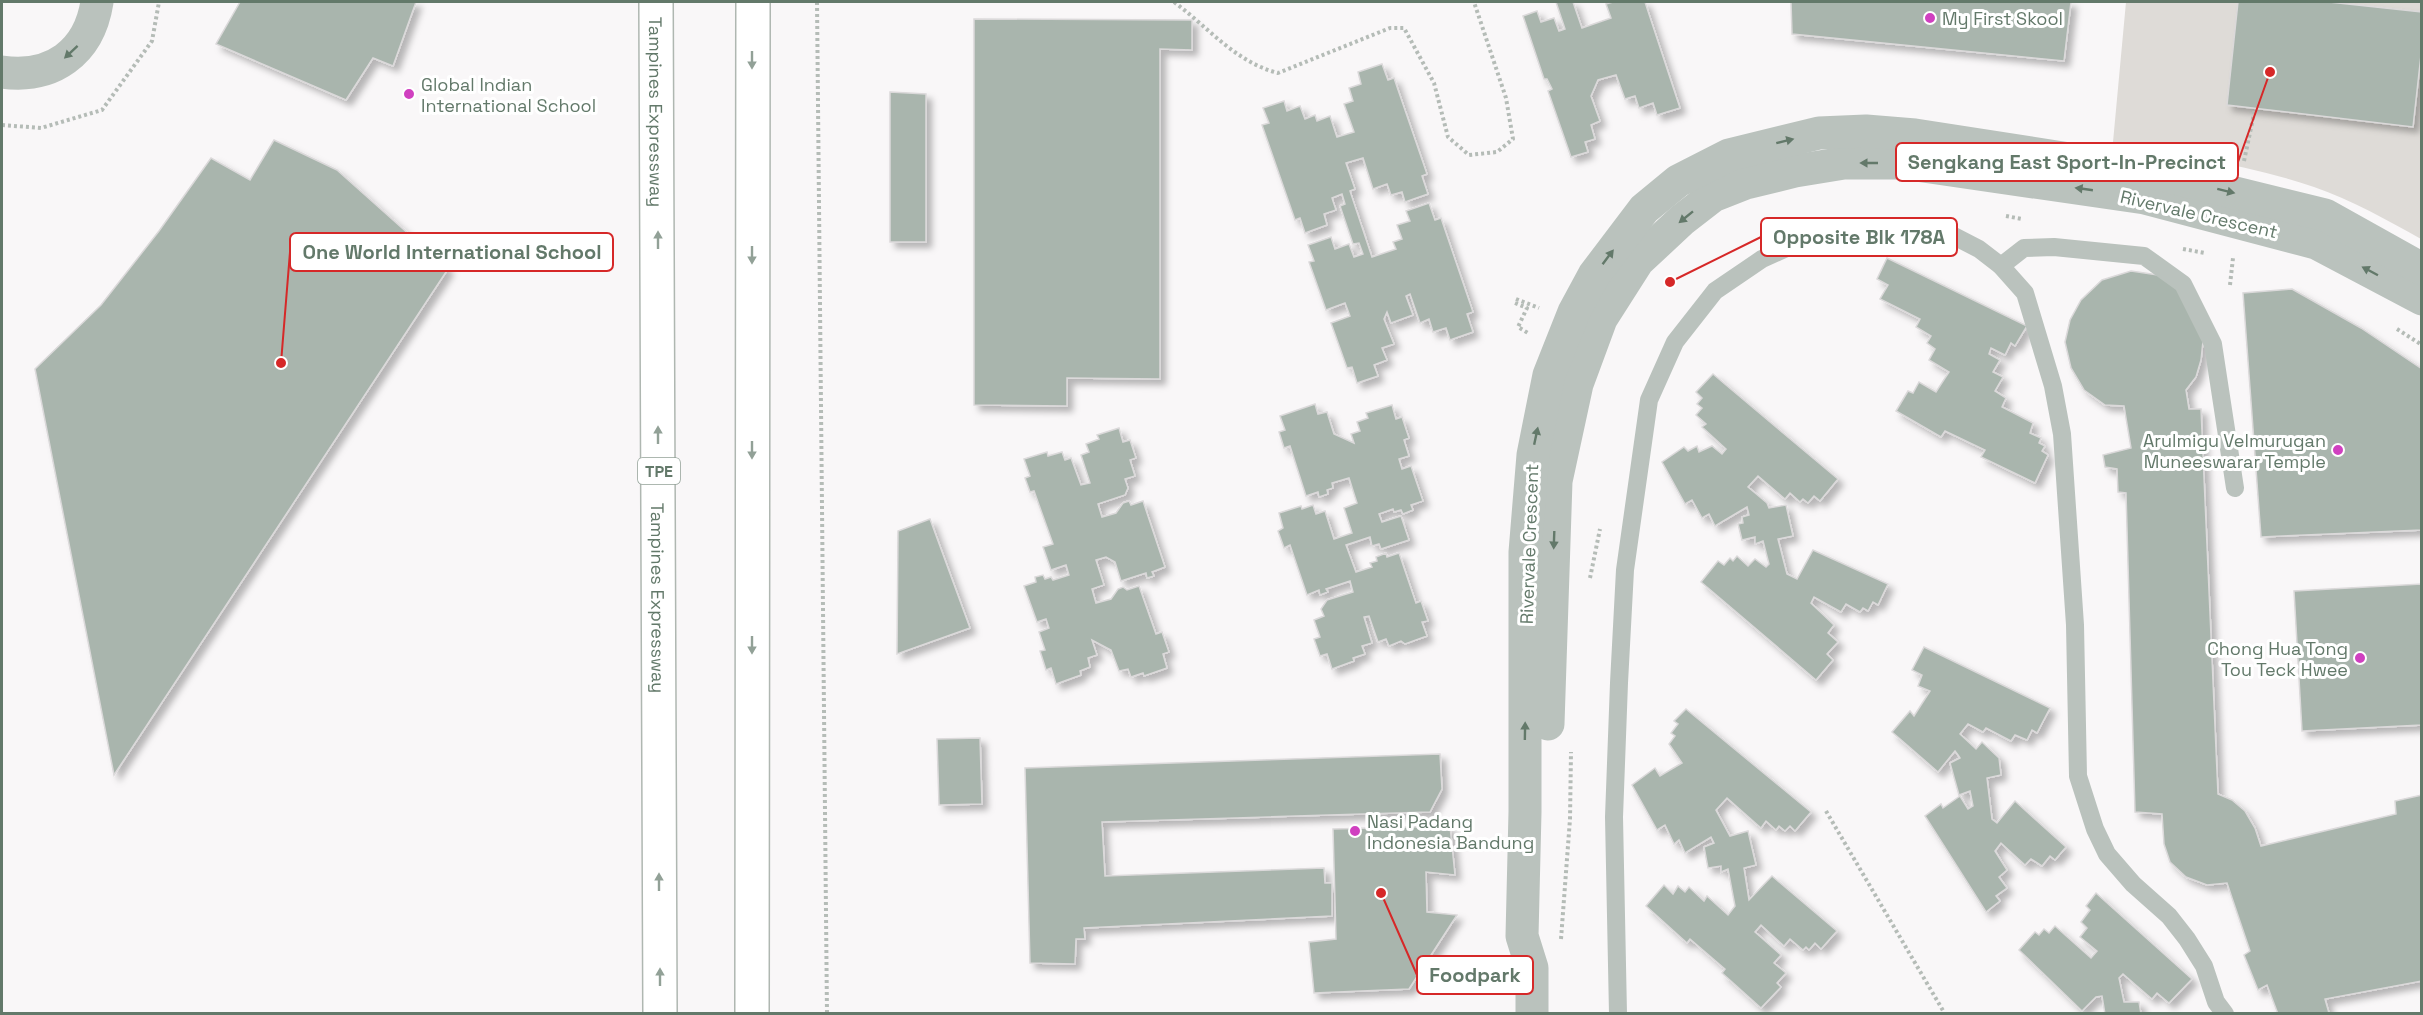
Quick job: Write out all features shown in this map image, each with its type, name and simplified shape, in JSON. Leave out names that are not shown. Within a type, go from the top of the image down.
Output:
[{"type":"highway","name":"Tampines Expressway","points":[[656,2],[660,1014]]},
{"type":"highway","points":[[752,1014],[753,2]]},
{"type":"street","points":[[2,72],[35,73],[65,59],[77,49],[90,29],[97,2]]},
{"type":"street","name":"Rivervale Crescent","points":[[1532,1014],[1539,946],[1537,683],[1525,552],[1533,455],[1549,375],[1574,312],[1594,274],[1644,209],[1678,181],[1729,155],[1819,133],[1866,131],[1915,135],[2146,171],[2325,215],[2421,269]]},
{"type":"street","name":"Rivervale Crescent","points":[[1537,683],[1557,481],[1577,384],[1601,319],[1638,261],[1682,220],[1713,196],[1746,183],[1795,171],[1844,163],[1902,163],[2145,198],[2316,243],[2421,299]]},
{"type":"lane","points":[[1618,1014],[1614,817],[1625,570],[1649,400],[1675,342],[1715,291],[1762,259],[1810,237],[1854,232],[1948,233],[1980,249],[2001,266],[2025,293],[2053,386],[2062,434],[2075,625],[2078,776],[2095,829],[2107,854],[2133,885],[2169,916],[2187,939],[2204,966],[2216,1002],[2226,1014]]},
{"type":"lane","points":[[2001,266],[2024,248],[2054,247],[2144,256],[2183,284],[2212,344],[2235,488]]},
{"type":"path","points":[[2,125],[41,128],[102,110],[152,40],[159,2]]},
{"type":"path","points":[[817,2],[827,1014]]},
{"type":"path","points":[[1174,2],[1233,52],[1263,69],[1278,73],[1390,28],[1404,28],[1434,83],[1448,137],[1469,155],[1497,152],[1513,140],[1506,98],[1474,2]]},
{"type":"path","points":[[2242,171],[2255,109]]},
{"type":"path","points":[[1996,214],[2031,221]]},
{"type":"path","points":[[2178,248],[2209,254]]},
{"type":"path","points":[[2226,257],[2243,260]]},
{"type":"path","points":[[2230,285],[2233,258]]},
{"type":"path","points":[[1528,333],[1518,327],[1527,308],[1516,301],[1540,308]]},
{"type":"path","points":[[2394,327],[2421,345]]},
{"type":"path","points":[[1588,588],[1602,521]]},
{"type":"path","points":[[1539,946],[1570,819],[1571,743]]},
{"type":"path","points":[[1826,812],[1945,1014]]},
{"type":"shaded area","points":[[2126,2],[2421,2],[2421,239],[2356,204],[2289,179],[2189,156],[2113,142]]},
{"type":"building","points":[[240,2],[416,2],[393,66],[373,58],[346,100],[216,44]]},
{"type":"building","points":[[1556,2],[1573,2],[1582,28],[1611,18],[1606,4],[1645,2],[1680,108],[1657,115],[1653,103],[1639,108],[1635,96],[1625,99],[1616,75],[1598,80],[1591,96],[1600,121],[1591,125],[1595,139],[1585,142],[1588,152],[1571,157],[1548,91],[1552,89],[1547,79],[1544,79],[1523,16],[1537,11],[1541,22],[1554,18],[1559,31],[1565,29]]},
{"type":"building","name":"My First Skool","points":[[1791,2],[2071,2],[2064,61],[1792,34]]},
{"type":"building","points":[[2238,2],[2329,2],[2422,12],[2422,46],[2413,127],[2227,105]]},
{"type":"building","points":[[974,19],[1192,20],[1192,50],[1160,49],[1160,379],[1067,378],[1067,406],[974,405]]},
{"type":"building","points":[[1382,64],[1388,80],[1394,78],[1427,174],[1422,176],[1428,194],[1405,202],[1402,192],[1391,195],[1387,184],[1373,189],[1363,158],[1346,163],[1355,189],[1350,191],[1372,257],[1396,249],[1393,242],[1402,239],[1397,225],[1410,221],[1406,211],[1429,203],[1435,220],[1441,218],[1473,312],[1467,314],[1473,332],[1450,340],[1446,328],[1433,332],[1429,319],[1420,323],[1410,294],[1406,296],[1413,315],[1391,323],[1387,312],[1384,319],[1394,344],[1382,348],[1387,360],[1374,365],[1378,376],[1357,383],[1352,367],[1347,368],[1331,323],[1350,316],[1345,303],[1326,310],[1309,262],[1314,261],[1308,245],[1331,237],[1335,249],[1349,244],[1354,257],[1363,254],[1359,243],[1353,244],[1340,206],[1345,204],[1342,194],[1332,198],[1336,210],[1324,214],[1327,225],[1305,233],[1300,218],[1295,220],[1262,125],[1269,123],[1263,108],[1284,101],[1287,111],[1300,106],[1305,119],[1315,115],[1317,121],[1330,116],[1337,137],[1354,132],[1344,104],[1353,101],[1349,88],[1361,84],[1358,72]]},
{"type":"building","points":[[890,92],[926,94],[926,242],[890,242]]},
{"type":"building","points":[[274,140],[337,170],[448,269],[114,775],[35,369],[101,305],[159,231],[211,158],[250,180]]},
{"type":"building","points":[[1887,258],[2027,326],[2015,346],[2011,343],[2005,355],[1991,348],[1989,354],[2000,360],[1993,372],[2003,377],[1995,391],[2006,398],[2002,407],[2033,423],[2030,433],[2041,438],[2039,443],[2045,446],[2042,451],[2048,455],[2035,483],[1981,457],[1985,450],[1945,431],[1941,437],[1896,411],[1908,391],[1913,393],[1919,382],[1936,392],[1949,372],[1929,360],[1935,349],[1927,343],[1931,336],[1916,327],[1920,319],[1880,299],[1888,285],[1877,279]]},
{"type":"building","points":[[2131,271],[2158,275],[2179,289],[2203,341],[2196,377],[2186,390],[2189,409],[2201,409],[2218,794],[2232,800],[2245,811],[2255,828],[2261,846],[2396,814],[2395,801],[2422,795],[2422,981],[2325,999],[2329,1013],[2278,1014],[2267,985],[2258,990],[2244,955],[2250,951],[2227,883],[2207,885],[2186,877],[2170,862],[2164,844],[2162,814],[2135,812],[2126,493],[2118,492],[2117,469],[2105,467],[2103,455],[2131,448],[2124,406],[2105,405],[2084,390],[2071,368],[2065,342],[2070,320],[2081,300],[2102,280]]},
{"type":"building","name":"Arulmigu Velmurugan Muneeswarar Temple","points":[[2292,289],[2361,328],[2422,369],[2422,530],[2261,537],[2243,293]]},
{"type":"building","points":[[1713,374],[1838,479],[1820,501],[1814,496],[1808,503],[1803,499],[1800,502],[1790,493],[1785,499],[1758,476],[1748,487],[1767,503],[1769,508],[1786,505],[1793,536],[1778,539],[1787,574],[1797,579],[1813,550],[1888,584],[1878,605],[1873,602],[1868,611],[1863,608],[1860,612],[1846,604],[1841,612],[1814,597],[1811,603],[1834,625],[1828,633],[1838,642],[1827,654],[1833,660],[1816,680],[1701,582],[1718,561],[1724,565],[1730,558],[1733,561],[1737,556],[1748,566],[1755,559],[1766,567],[1769,564],[1763,541],[1755,544],[1755,537],[1742,540],[1738,524],[1743,523],[1742,517],[1749,515],[1747,507],[1715,526],[1709,514],[1702,518],[1692,500],[1685,504],[1662,462],[1684,447],[1688,451],[1697,446],[1699,452],[1712,446],[1722,454],[1726,449],[1702,427],[1706,424],[1696,415],[1702,408],[1697,404],[1702,398],[1696,392]]},
{"type":"building","points":[[1315,404],[1318,414],[1327,412],[1334,434],[1354,443],[1351,434],[1360,431],[1357,422],[1368,418],[1366,413],[1392,405],[1396,419],[1402,417],[1409,438],[1404,440],[1409,456],[1399,459],[1402,469],[1411,466],[1423,501],[1411,505],[1413,510],[1403,514],[1401,510],[1394,512],[1393,509],[1379,514],[1382,522],[1401,516],[1409,540],[1381,549],[1379,544],[1372,546],[1370,537],[1346,545],[1356,572],[1372,567],[1370,563],[1377,561],[1376,557],[1386,553],[1387,557],[1399,553],[1416,603],[1421,601],[1428,621],[1422,622],[1427,636],[1405,644],[1401,641],[1389,646],[1386,639],[1378,642],[1369,616],[1364,617],[1372,643],[1362,646],[1365,654],[1353,658],[1354,661],[1332,669],[1327,654],[1320,656],[1314,639],[1320,637],[1314,620],[1324,616],[1321,609],[1327,600],[1353,592],[1350,581],[1326,589],[1328,592],[1320,595],[1319,590],[1307,595],[1290,545],[1284,548],[1278,531],[1283,528],[1279,513],[1313,505],[1316,514],[1325,511],[1334,539],[1352,533],[1344,508],[1357,503],[1349,478],[1332,483],[1333,488],[1327,490],[1328,494],[1319,497],[1318,492],[1306,496],[1290,446],[1284,448],[1279,432],[1285,430],[1280,416]]},
{"type":"building","points":[[1119,428],[1123,442],[1130,440],[1136,458],[1130,460],[1135,476],[1125,479],[1128,488],[1125,495],[1098,504],[1102,517],[1116,513],[1123,503],[1129,501],[1131,505],[1143,501],[1165,567],[1152,572],[1154,576],[1147,578],[1146,573],[1121,581],[1115,562],[1106,557],[1096,560],[1104,585],[1092,589],[1096,603],[1111,599],[1118,589],[1123,587],[1127,590],[1139,586],[1156,634],[1162,632],[1169,652],[1163,654],[1167,668],[1144,676],[1143,673],[1131,677],[1128,669],[1119,671],[1111,650],[1092,640],[1097,655],[1088,658],[1090,667],[1080,671],[1081,675],[1056,684],[1051,668],[1046,670],[1040,651],[1045,650],[1039,632],[1049,628],[1046,619],[1037,622],[1024,586],[1036,582],[1035,577],[1043,575],[1045,579],[1051,577],[1053,580],[1069,575],[1066,565],[1051,570],[1043,547],[1053,544],[1034,491],[1030,492],[1025,478],[1030,476],[1024,459],[1047,452],[1048,456],[1062,452],[1065,460],[1071,458],[1081,485],[1090,483],[1081,455],[1089,452],[1086,444],[1099,439],[1097,435]]},
{"type":"building","points":[[930,519],[970,628],[897,654],[898,531]]},
{"type":"building","name":"Chong Hua Tong Tou Teck Hwee","points":[[2422,584],[2422,725],[2302,731],[2294,591]]},
{"type":"building","points":[[1924,647],[2050,708],[2037,733],[2032,730],[2027,740],[2015,735],[2011,741],[1986,728],[1983,732],[1968,724],[1960,734],[1976,749],[1982,742],[1999,758],[2001,775],[1987,778],[1992,819],[1997,823],[2015,801],[2066,847],[2055,860],[2050,856],[2042,866],[2031,859],[2025,865],[2001,843],[1995,851],[2007,870],[1999,877],[2007,888],[1996,896],[2000,901],[1986,912],[1925,816],[1941,804],[1943,808],[1960,796],[1968,809],[1973,806],[1970,791],[1959,795],[1950,763],[1960,758],[1955,751],[1938,772],[1892,732],[1910,711],[1914,716],[1930,691],[1918,686],[1922,675],[1912,670]]},
{"type":"building","points":[[1686,709],[1811,812],[1795,831],[1790,826],[1785,831],[1779,826],[1776,830],[1766,821],[1761,828],[1727,798],[1716,810],[1730,836],[1748,831],[1756,865],[1744,868],[1749,900],[1772,876],[1837,931],[1821,949],[1815,943],[1809,950],[1806,947],[1803,950],[1790,939],[1784,946],[1761,925],[1755,932],[1781,955],[1774,963],[1786,973],[1777,983],[1781,987],[1761,1008],[1722,973],[1725,969],[1690,939],[1687,943],[1646,906],[1664,885],[1673,894],[1678,886],[1685,892],[1689,887],[1704,901],[1707,896],[1728,915],[1735,906],[1728,869],[1721,872],[1721,866],[1708,868],[1704,847],[1714,843],[1711,837],[1685,853],[1679,840],[1674,844],[1665,825],[1657,830],[1632,785],[1655,768],[1660,776],[1682,763],[1669,744],[1675,736],[1671,733],[1678,724],[1674,721]]},
{"type":"building","points":[[980,738],[982,804],[939,805],[937,739]]},
{"type":"building","points":[[1440,754],[1442,789],[1430,812],[1102,822],[1105,876],[1324,868],[1325,883],[1332,883],[1332,916],[1084,928],[1085,939],[1076,939],[1075,964],[1030,963],[1025,768]]},
{"type":"building","points":[[1450,826],[1455,875],[1426,872],[1427,912],[1457,915],[1409,989],[1314,993],[1309,942],[1336,939],[1333,829]]},
{"type":"building","points":[[2096,893],[2192,979],[2169,1003],[2157,993],[2152,999],[2123,974],[2119,978],[2124,1002],[2139,1002],[2141,1014],[2105,1014],[2102,996],[2096,997],[2082,1011],[2019,950],[2035,932],[2039,935],[2044,929],[2049,933],[2055,926],[2091,958],[2097,951],[2080,937],[2087,928],[2081,922],[2090,910],[2086,906]]},
{"type":"place","name":"My First Skool","points":[[1930,18]]},
{"type":"place","name":"Sengkang East Sport-In-Precinct","points":[[2270,72]]},
{"type":"place","name":"Global Indian International School","points":[[409,94]]},
{"type":"place","name":"Opposite Blk 178A","points":[[1670,282]]},
{"type":"place","name":"One World International School","points":[[281,363]]},
{"type":"place","name":"Arulmigu Velmurugan Muneeswarar Temple","points":[[2338,450]]},
{"type":"place","name":"Chong Hua Tong Tou Teck Hwee","points":[[2360,658]]},
{"type":"place","name":"Nasi Padang Indonesia Bandung","points":[[1355,831]]},
{"type":"place","name":"Foodpark","points":[[1381,893]]}]
